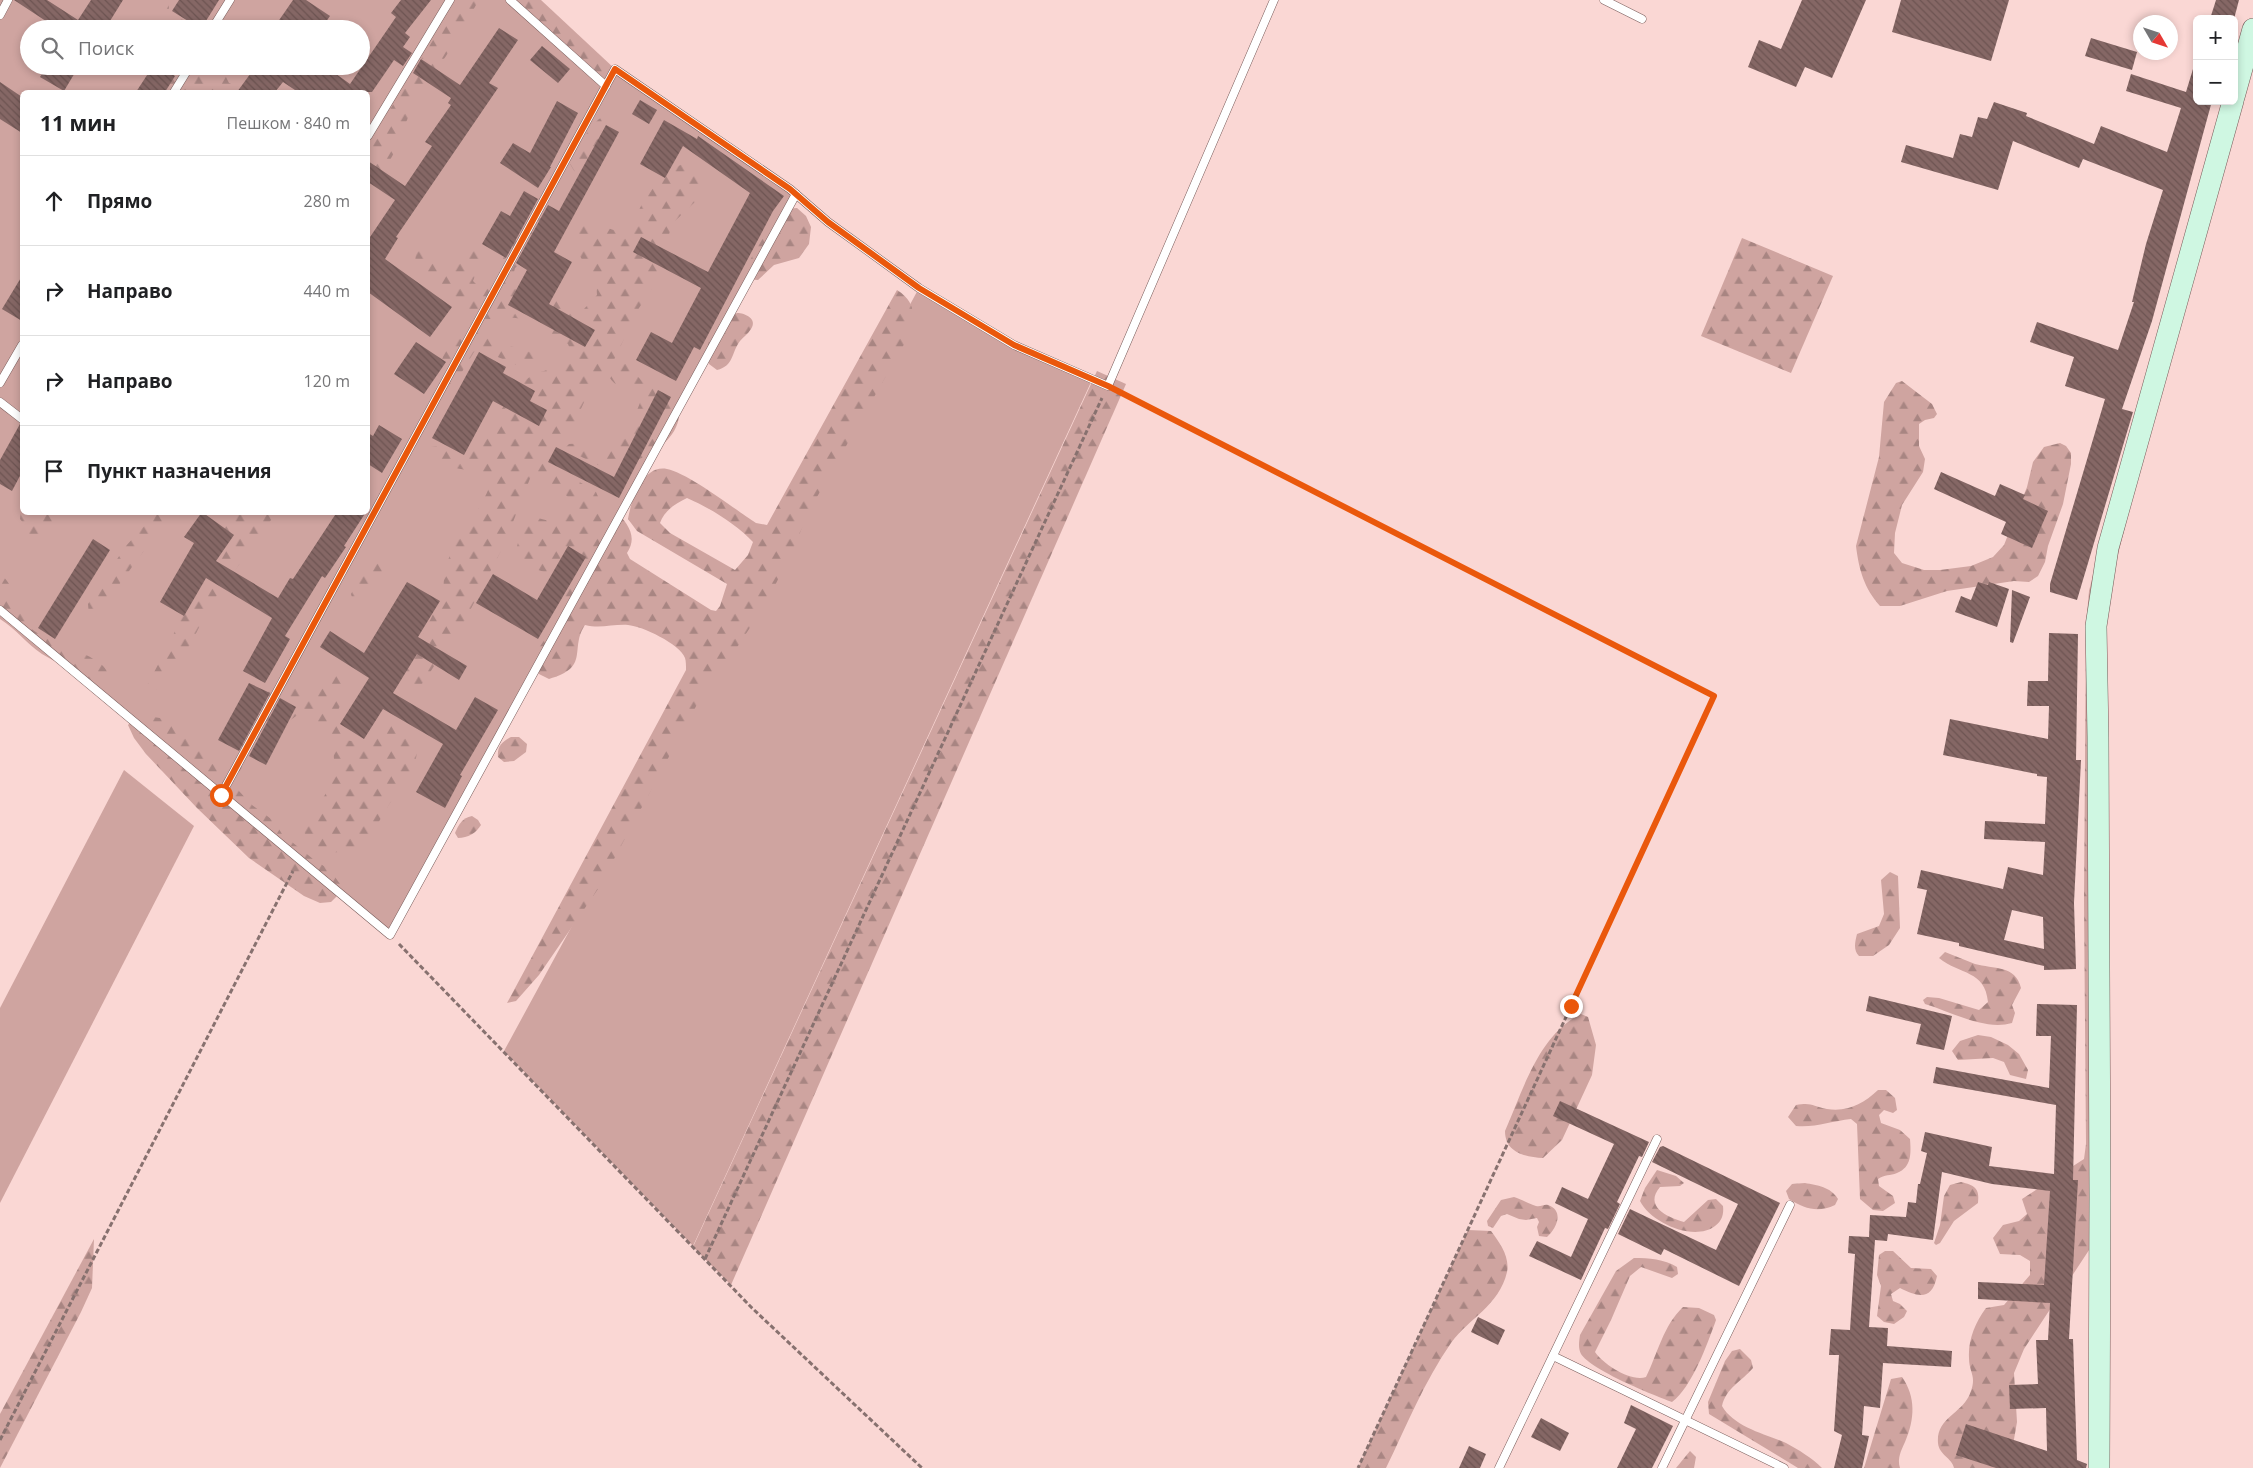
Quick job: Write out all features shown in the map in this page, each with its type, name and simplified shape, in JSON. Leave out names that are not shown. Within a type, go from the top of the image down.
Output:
[{"type":"main road","points":[[2238,83],[2253,29]]},
{"type":"main road","points":[[2099,1468],[2100,1116],[2096,626],[2108,548],[2232,105]]},
{"type":"lane","points":[[0,15],[8,0]]},
{"type":"lane","points":[[218,20],[230,0]]},
{"type":"lane","points":[[370,133],[450,0]]},
{"type":"lane","points":[[510,0],[606,86]]},
{"type":"lane","points":[[221,795],[615,69],[796,194],[828,222],[919,288],[1014,345],[1108,386],[1274,0]]},
{"type":"lane","points":[[1604,0],[1642,19]]},
{"type":"lane","points":[[175,90],[184,75]]},
{"type":"lane","points":[[0,610],[390,934],[796,194]]},
{"type":"lane","points":[[0,383],[20,348]]},
{"type":"lane","points":[[0,402],[20,418]]},
{"type":"lane","points":[[1499,1468],[1657,1139]]},
{"type":"lane","points":[[1662,1468],[1790,1205]]},
{"type":"lane","points":[[1553,1356],[1784,1468]]},
{"type":"path","points":[[705,1259],[1108,386],[1714,696],[1358,1468]]},
{"type":"path","points":[[0,1440],[299,859]]},
{"type":"path","points":[[390,934],[752,1308],[922,1468]]},
{"type":"green space","points":[[0,0],[510,0],[615,69],[796,194],[390,935],[0,610]]},
{"type":"green space","points":[[146,0],[168,0],[169,9],[183,20],[168,20],[149,5]]},
{"type":"green space","points":[[458,0],[479,0],[446,56],[418,96],[394,153],[370,195],[370,142]]},
{"type":"green space","points":[[510,0],[541,0],[615,69],[606,86]]},
{"type":"green space","points":[[172,75],[225,75],[229,83],[260,90],[164,90]]},
{"type":"green space","points":[[607,115],[612,123],[593,167],[584,176],[576,174],[570,164],[576,152],[590,128]]},
{"type":"green space","points":[[691,161],[701,165],[703,187],[697,200],[675,221],[670,231],[657,281],[639,308],[613,362],[586,398],[571,430],[545,461],[596,492],[600,501],[600,509],[606,513],[615,511],[624,520],[630,530],[632,541],[627,553],[630,559],[711,610],[716,611],[720,606],[727,584],[637,531],[628,519],[635,494],[640,485],[651,472],[667,469],[699,484],[756,523],[767,525],[897,290],[904,295],[912,307],[911,326],[906,341],[809,511],[792,552],[766,603],[738,646],[709,682],[598,889],[539,975],[516,1001],[507,1003],[686,670],[686,661],[676,647],[660,637],[634,626],[596,627],[585,625],[581,634],[575,663],[570,669],[549,679],[539,674],[533,662],[537,651],[553,627],[566,601],[560,585],[552,576],[522,564],[518,559],[519,539],[525,526],[534,517],[557,523],[568,511],[569,498],[560,490],[531,476],[504,545],[464,622],[424,682],[415,690],[408,691],[404,687],[405,671],[444,592],[444,577],[447,563],[459,538],[483,501],[489,488],[478,475],[428,461],[431,447],[477,449],[486,439],[498,415],[524,382],[533,375],[561,363],[570,349],[568,344],[526,321],[516,318],[487,319],[471,315],[452,293],[426,280],[418,270],[415,258],[420,246],[427,246],[443,266],[452,269],[462,262],[473,245],[479,247],[484,255],[473,281],[478,286],[499,265],[525,218],[532,216],[539,218],[544,220],[529,257],[515,268],[513,276],[516,282],[531,285],[574,309],[584,309],[597,295],[596,280],[575,247],[576,234],[584,222],[590,222],[618,231],[630,228],[634,224],[643,202],[654,187],[668,173]],"holes":[[[687,498],[731,523],[753,542],[748,555],[735,570],[670,533],[660,523],[667,511],[679,502]]]},
{"type":"green space","points":[[797,208],[806,216],[811,227],[809,244],[799,258],[774,265],[758,280],[744,279],[745,269],[776,215],[783,209]]},
{"type":"green space","points":[[1742,238],[1833,276],[1791,373],[1701,336]]},
{"type":"green space","points":[[919,288],[1014,345],[1092,380],[693,1246],[504,1051]]},
{"type":"green space","points":[[737,313],[750,317],[753,325],[737,346],[729,362],[717,370],[709,364],[707,355],[710,340],[723,323]]},
{"type":"green space","points":[[468,326],[501,343],[540,355],[541,359],[533,369],[526,369],[484,351],[474,352],[448,395],[443,395],[436,384],[445,349],[454,334]]},
{"type":"green space","points":[[624,362],[643,382],[656,384],[666,391],[677,406],[678,423],[662,446],[642,458],[609,470],[567,450],[566,447],[569,444],[580,444],[595,452],[606,453],[622,437],[633,419],[642,396],[617,385],[610,378],[618,363]]},
{"type":"green space","points":[[1097,371],[1126,384],[731,1285],[693,1247]]},
{"type":"green space","points":[[1902,381],[1932,404],[1937,414],[1934,418],[1919,424],[1919,446],[1925,459],[1923,472],[1902,505],[1895,533],[1894,553],[1902,563],[1924,570],[1940,570],[1971,566],[1993,557],[2004,545],[2027,487],[2033,462],[2044,447],[2060,443],[2066,446],[2071,453],[2071,464],[2063,504],[2048,546],[2045,562],[2038,576],[2029,582],[2014,581],[1947,591],[1900,606],[1880,606],[1874,599],[1861,571],[1856,546],[1879,457],[1884,402],[1896,383]]},
{"type":"green space","points":[[2121,464],[2133,495],[2102,618],[2091,1247],[2024,1349],[2014,1373],[2017,1422],[2009,1468],[1954,1468],[1939,1447],[1938,1435],[1945,1422],[1965,1402],[1972,1389],[1973,1379],[1969,1363],[1969,1351],[1973,1332],[1986,1308],[2004,1305],[2030,1275],[2030,1261],[2020,1255],[2000,1254],[1993,1238],[2003,1225],[2019,1221],[2027,1214],[2022,1199],[2084,1159],[2086,1144],[2084,901],[2086,625],[2089,591]]},
{"type":"green space","points":[[20,515],[54,515],[57,517],[51,534],[39,540],[32,540],[20,519]]},
{"type":"green space","points":[[154,515],[174,515],[168,518],[121,582],[98,618],[89,616],[88,604],[125,547]]},
{"type":"green space","points":[[225,515],[275,515],[211,604],[190,645],[147,699],[144,691],[168,646],[227,521]]},
{"type":"green space","points":[[379,551],[386,556],[383,577],[370,596],[358,603],[353,601],[351,594],[374,553]]},
{"type":"green space","points":[[0,574],[14,593],[27,624],[33,630],[54,642],[97,661],[105,668],[109,676],[110,686],[104,687],[42,654],[0,619]]},
{"type":"green space","points":[[338,673],[347,680],[345,695],[334,720],[344,740],[359,742],[380,725],[386,724],[399,727],[405,731],[417,747],[417,753],[410,773],[369,835],[362,842],[347,851],[339,852],[322,850],[306,840],[304,830],[326,793],[334,770],[333,749],[329,739],[324,729],[307,712],[300,713],[251,750],[236,778],[238,790],[252,805],[274,821],[282,834],[330,870],[340,884],[337,896],[331,902],[320,903],[304,896],[249,858],[197,808],[146,754],[134,738],[128,725],[137,715],[175,723],[191,735],[211,763],[223,768],[230,761],[256,712],[279,675],[289,676],[307,689]]},
{"type":"green space","points":[[511,737],[519,737],[527,744],[526,752],[514,761],[504,762],[498,757],[498,750]]},
{"type":"green space","points":[[124,770],[194,826],[0,1203],[0,1008]]},
{"type":"green space","points":[[472,816],[481,825],[471,834],[458,838],[455,833],[460,824],[466,818]]},
{"type":"green space","points":[[1890,872],[1898,876],[1900,928],[1889,945],[1873,956],[1859,956],[1855,949],[1857,934],[1879,926],[1884,914],[1881,880]]},
{"type":"green space","points":[[1945,952],[1975,964],[2003,969],[2014,975],[2021,988],[2012,1005],[2015,1013],[2012,1023],[1991,1025],[1980,1023],[1925,1004],[1923,1000],[1927,997],[1939,998],[1979,1010],[1988,1002],[1986,992],[1977,978],[1939,958]]},
{"type":"green space","points":[[1581,1014],[1588,1017],[1596,1045],[1592,1075],[1562,1140],[1543,1158],[1524,1155],[1513,1149],[1509,1144],[1505,1131],[1526,1082],[1543,1050],[1566,1023]]},
{"type":"green space","points":[[1978,1035],[1991,1037],[2008,1045],[2019,1054],[2028,1070],[2026,1079],[2010,1075],[2004,1062],[1993,1058],[1958,1060],[1952,1051],[1960,1041]]},
{"type":"green space","points":[[1878,1090],[1886,1090],[1895,1098],[1897,1110],[1893,1113],[1884,1110],[1879,1115],[1881,1123],[1900,1130],[1910,1139],[1910,1159],[1905,1167],[1897,1173],[1878,1179],[1879,1186],[1893,1196],[1895,1203],[1883,1211],[1873,1210],[1860,1199],[1857,1124],[1851,1119],[1816,1125],[1796,1126],[1788,1117],[1796,1105],[1809,1104],[1835,1110],[1848,1108],[1861,1103]]},
{"type":"green space","points":[[1657,1170],[1676,1176],[1684,1183],[1680,1186],[1660,1187],[1654,1200],[1659,1210],[1664,1214],[1684,1222],[1708,1200],[1716,1199],[1723,1206],[1721,1220],[1715,1226],[1696,1232],[1674,1228],[1653,1216],[1640,1201],[1645,1188]]},
{"type":"green space","points":[[1961,1182],[1975,1188],[1978,1194],[1978,1203],[1954,1221],[1940,1243],[1936,1245],[1934,1243],[1940,1225],[1944,1196],[1950,1185]]},
{"type":"green space","points":[[1805,1183],[1823,1187],[1832,1192],[1838,1199],[1835,1205],[1823,1209],[1812,1209],[1789,1199],[1786,1191],[1792,1184]]},
{"type":"green space","points":[[1514,1197],[1536,1206],[1548,1205],[1556,1211],[1558,1216],[1556,1225],[1547,1237],[1539,1236],[1537,1227],[1539,1222],[1537,1218],[1526,1220],[1507,1214],[1501,1216],[1493,1228],[1488,1226],[1487,1221],[1501,1200]]},
{"type":"green space","points":[[1468,1230],[1491,1231],[1498,1240],[1504,1250],[1508,1266],[1503,1284],[1491,1303],[1458,1334],[1441,1358],[1416,1404],[1386,1468],[1358,1468]]},
{"type":"green space","points":[[94,1239],[92,1288],[0,1468],[0,1414]]},
{"type":"green space","points":[[1885,1251],[1893,1251],[1911,1268],[1931,1269],[1937,1276],[1932,1290],[1923,1295],[1900,1288],[1891,1294],[1893,1301],[1900,1304],[1907,1311],[1904,1317],[1894,1324],[1884,1322],[1877,1316],[1881,1286],[1877,1275],[1879,1255]]},
{"type":"green space","points":[[1634,1258],[1667,1262],[1677,1267],[1678,1274],[1672,1278],[1641,1267],[1630,1276],[1595,1352],[1611,1367],[1633,1377],[1646,1377],[1670,1323],[1683,1307],[1699,1308],[1714,1315],[1716,1320],[1692,1376],[1672,1402],[1609,1374],[1587,1360],[1579,1349],[1580,1335],[1616,1271]]},
{"type":"green space","points":[[1740,1349],[1751,1360],[1753,1368],[1731,1389],[1722,1406],[1727,1413],[1742,1425],[1786,1443],[1805,1454],[1822,1468],[1798,1468],[1709,1414],[1708,1402],[1725,1361],[1732,1351]]},
{"type":"green space","points":[[1902,1377],[1912,1400],[1912,1417],[1899,1458],[1900,1468],[1864,1468],[1891,1379]]},
{"type":"green space","points":[[1690,1451],[1696,1457],[1694,1468],[1676,1468]]},
{"type":"building","points":[[14,0],[47,0],[78,20],[44,20]]},
{"type":"building","points":[[91,0],[123,0],[111,20],[78,20]]},
{"type":"building","points":[[179,0],[219,0],[207,20],[186,20],[172,11]]},
{"type":"building","points":[[293,0],[306,0],[330,16],[327,20],[279,20]]},
{"type":"building","points":[[401,0],[431,0],[405,33],[410,37],[403,47],[412,53],[403,66],[394,60],[372,92],[370,90],[295,90],[283,82],[277,90],[238,90],[249,75],[338,75],[350,84],[356,75],[370,75],[370,55],[396,17],[391,13]]},
{"type":"building","points":[[1802,0],[1866,0],[1832,78],[1805,67],[1796,87],[1748,67],[1759,40],[1781,49]]},
{"type":"building","points":[[1901,0],[2009,0],[1991,61],[1892,32]]},
{"type":"building","points":[[2216,0],[2239,0],[2235,15],[2211,15]]},
{"type":"building","points":[[499,28],[518,40],[489,83],[498,88],[396,237],[398,238],[385,259],[452,307],[430,337],[370,293],[370,237],[395,200],[370,183],[370,162],[405,186],[432,146],[425,142],[451,105],[448,103],[451,98],[413,73],[421,59],[460,85]]},
{"type":"building","points":[[2091,38],[2133,51],[2133,60],[2135,60],[2132,70],[2085,56]]},
{"type":"building","points":[[542,46],[570,69],[558,83],[530,60]]},
{"type":"building","points":[[2193,69],[2193,105],[2211,105],[2152,321],[2122,409],[2133,412],[2077,600],[2050,592],[2050,584],[2105,399],[2065,386],[2074,357],[2030,342],[2037,322],[2118,350],[2134,302],[2132,302],[2146,244],[2163,190],[2083,159],[2079,168],[2013,141],[1998,190],[1901,162],[1906,145],[1953,158],[1960,134],[1972,137],[1978,117],[1987,119],[1994,102],[2027,113],[2026,116],[2094,144],[2101,126],[2167,152],[2181,108],[2126,91],[2131,74],[2186,92]]},
{"type":"building","points":[[41,75],[74,75],[65,90],[40,77]]},
{"type":"building","points":[[147,75],[175,76],[166,90],[137,90]]},
{"type":"building","points":[[0,82],[20,96],[20,132],[0,119]]},
{"type":"building","points":[[640,100],[657,110],[649,124],[632,114]]},
{"type":"building","points":[[557,101],[578,113],[551,167],[538,188],[500,163],[513,143],[530,153]]},
{"type":"building","points":[[664,120],[697,139],[698,136],[784,196],[773,211],[700,350],[694,347],[676,381],[636,360],[651,332],[672,343],[701,288],[633,252],[641,237],[708,272],[750,193],[683,146],[665,178],[640,164]]},
{"type":"building","points":[[606,125],[619,132],[554,252],[572,262],[549,304],[595,330],[585,347],[508,305],[527,270],[516,263],[548,205],[559,211]]},
{"type":"building","points":[[524,191],[538,199],[506,258],[482,244],[501,211],[510,216]]},
{"type":"building","points":[[20,279],[20,320],[2,309]]},
{"type":"building","points":[[416,342],[446,362],[424,394],[394,374]]},
{"type":"building","points":[[479,352],[506,367],[503,373],[535,391],[530,401],[547,410],[539,426],[493,401],[464,455],[432,438]]},
{"type":"building","points":[[658,390],[671,397],[619,498],[548,462],[556,447],[614,477]]},
{"type":"building","points":[[20,424],[20,476],[12,491],[0,484],[0,460]]},
{"type":"building","points":[[379,425],[402,439],[382,473],[370,465],[370,434],[373,436]]},
{"type":"building","points":[[1941,472],[1995,496],[2000,484],[2025,495],[2023,499],[2048,511],[2032,548],[2001,534],[2006,522],[1934,489]]},
{"type":"building","points":[[200,515],[206,515],[234,535],[216,561],[278,598],[290,578],[293,579],[335,515],[364,515],[344,546],[346,547],[325,578],[322,576],[285,636],[290,639],[265,683],[243,671],[272,618],[206,578],[184,616],[160,602],[194,543],[184,537]]},
{"type":"building","points":[[93,539],[110,550],[55,639],[38,628]]},
{"type":"building","points":[[568,546],[586,557],[538,639],[476,603],[493,574],[537,600]]},
{"type":"building","points":[[407,582],[440,601],[418,637],[467,666],[459,680],[417,654],[393,693],[456,730],[475,697],[498,710],[460,775],[462,776],[445,808],[416,792],[443,744],[383,709],[364,739],[340,724],[369,678],[320,647],[330,631],[364,653]]},
{"type":"building","points":[[1978,582],[1988,585],[1989,582],[2009,589],[1997,627],[1955,612],[1961,596],[1971,600]]},
{"type":"building","points":[[2012,590],[2030,597],[2013,643],[2010,642]]},
{"type":"building","points":[[2049,633],[2078,634],[2076,760],[2081,760],[2074,903],[2076,969],[2044,970],[2044,966],[1959,946],[1959,943],[1917,934],[1927,890],[1917,888],[1921,870],[2003,889],[2008,867],[2043,875],[2045,842],[1984,839],[1985,821],[2045,824],[2047,777],[1943,755],[1950,719],[2048,739],[2049,706],[2027,706],[2028,681],[2048,681]],"holes":[[[2012,910],[2043,917],[2044,949],[2004,940]]]},
{"type":"building","points":[[249,683],[270,693],[239,751],[218,740]]},
{"type":"building","points":[[280,698],[296,707],[266,765],[249,756]]},
{"type":"building","points":[[1869,996],[1952,1016],[1944,1050],[1916,1044],[1921,1024],[1866,1011]]},
{"type":"building","points":[[2037,1004],[2077,1005],[2073,1180],[2078,1180],[2069,1339],[2073,1339],[2077,1460],[2087,1464],[2086,1468],[1996,1468],[1956,1455],[1966,1424],[2047,1451],[2046,1408],[2010,1409],[2009,1385],[2038,1384],[2036,1340],[2048,1340],[2050,1303],[1978,1299],[1978,1282],[2044,1285],[2050,1191],[1992,1184],[1942,1172],[1933,1240],[1888,1234],[1887,1241],[1875,1240],[1869,1327],[1888,1328],[1887,1346],[1952,1351],[1951,1367],[1883,1363],[1880,1408],[1864,1406],[1862,1435],[1869,1436],[1862,1468],[1834,1468],[1842,1435],[1834,1431],[1839,1355],[1829,1355],[1831,1329],[1850,1330],[1855,1254],[1848,1253],[1849,1236],[1869,1237],[1870,1215],[1906,1217],[1908,1202],[1916,1203],[1918,1184],[1920,1184],[1927,1153],[1921,1151],[1925,1132],[1992,1147],[1989,1166],[2054,1174],[2056,1105],[1933,1083],[1936,1067],[2049,1088],[2051,1036],[2036,1036]]},
{"type":"building","points":[[1560,1101],[1649,1142],[1642,1157],[1639,1156],[1617,1202],[1620,1204],[1608,1229],[1605,1228],[1581,1280],[1529,1256],[1537,1241],[1571,1257],[1588,1219],[1555,1203],[1562,1187],[1588,1199],[1614,1144],[1553,1116]]},
{"type":"building","points":[[1663,1146],[1780,1203],[1739,1286],[1664,1249],[1661,1255],[1618,1234],[1630,1209],[1716,1250],[1738,1204],[1652,1162],[1660,1147]]},
{"type":"building","points":[[1478,1317],[1505,1330],[1498,1345],[1471,1332]]},
{"type":"building","points":[[1631,1405],[1673,1426],[1652,1468],[1617,1468],[1636,1429],[1624,1423]]},
{"type":"building","points":[[1541,1418],[1569,1433],[1560,1451],[1531,1437]]},
{"type":"building","points":[[1469,1446],[1486,1454],[1480,1468],[1459,1468]]},
{"type":"route","points":[[221,795],[615,69],[790,189],[828,222],[919,288],[1014,345],[1108,386],[1714,696],[1571,1006]]}]
